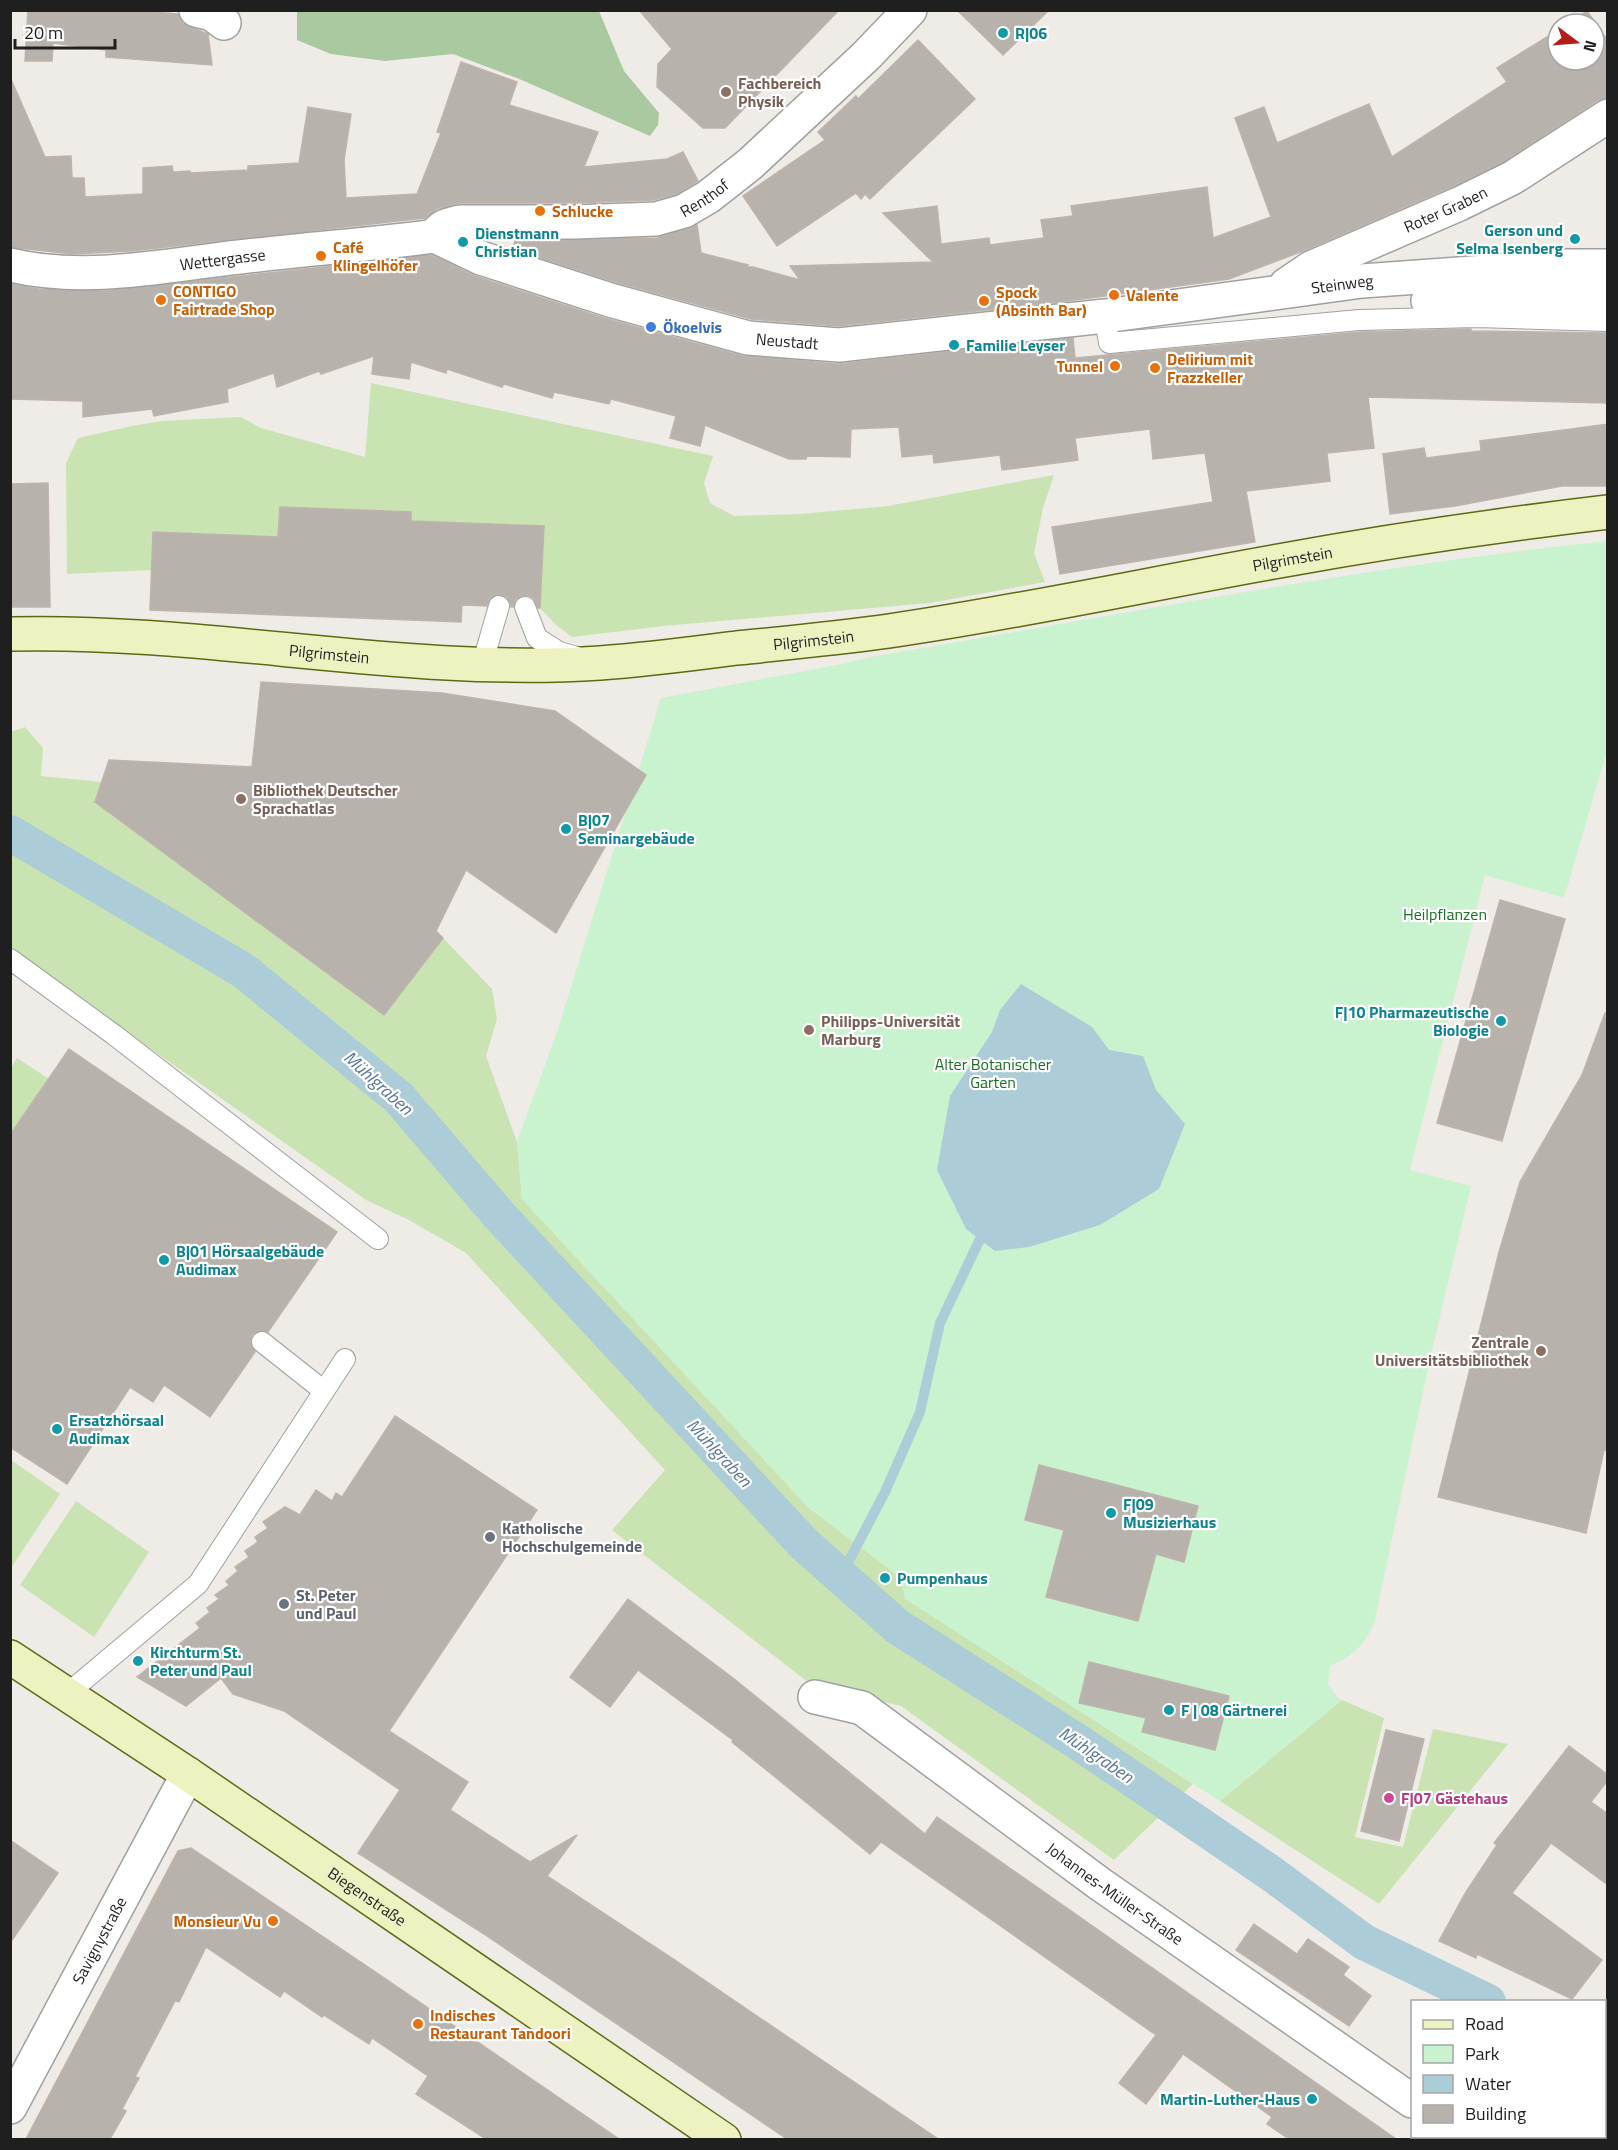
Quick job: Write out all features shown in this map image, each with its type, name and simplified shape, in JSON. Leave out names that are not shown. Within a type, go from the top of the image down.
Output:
[{"type":"main road","name":"Pilgrimstein","points":[[10,634],[76,634],[229,644],[420,663],[482,665],[531,652],[597,663],[890,631],[1293,558],[1485,527],[1608,512]]},
{"type":"main road","name":"Biegenstraße","points":[[10,1657],[188,1774],[721,2139]]},
{"type":"street","name":"Renthof","points":[[435,236],[444,226],[460,222],[656,219],[684,211],[708,197],[750,164],[867,56],[910,10]]},
{"type":"street","name":"Roter Graben","points":[[1277,291],[1311,268],[1459,204],[1512,178],[1608,116]]},
{"type":"street","name":"Neustadt","points":[[435,236],[481,258],[506,256],[610,300],[748,338],[838,345],[1092,317]]},
{"type":"street","name":"Wettergasse","points":[[10,265],[58,272],[152,269],[256,255],[435,236]]},
{"type":"street","name":"Steinweg","points":[[1092,317],[1277,291],[1437,274],[1569,266],[1608,266]]},
{"type":"street","points":[[1428,301],[1608,296]]},
{"type":"street","name":"Johannes-Müller-Straße","points":[[815,1697],[862,1708],[1100,1884],[1411,2100]]},
{"type":"street","name":"Savignystraße","points":[[10,2107],[188,1774]]},
{"type":"lane","points":[[1092,317],[1109,343],[1359,320],[1477,317],[1608,321]]},
{"type":"lane","points":[[482,665],[499,606]]},
{"type":"lane","points":[[525,607],[531,652]]},
{"type":"lane","points":[[10,959],[113,1034],[378,1239]]},
{"type":"lane","points":[[262,1342],[324,1391]]},
{"type":"lane","points":[[67,1694],[198,1584],[345,1359]]},
{"type":"green space","points":[[297,11],[599,11],[624,71],[659,113],[658,125],[650,136],[517,78],[453,54],[385,61],[331,54],[297,40]]},
{"type":"green space","points":[[371,383],[713,456],[704,483],[710,503],[734,516],[800,514],[888,506],[1054,475],[1043,508],[1034,553],[1045,582],[930,603],[663,626],[572,637],[556,625],[540,608],[544,527],[411,521],[411,512],[280,507],[278,537],[153,532],[152,570],[67,574],[66,463],[78,438],[162,421],[241,417],[261,428],[365,457]]},
{"type":"green space","name":"Alter Botanischer Garten","points":[[1607,541],[1607,754],[1564,898],[1485,875],[1410,1170],[1471,1186],[1431,1354],[1374,1624],[1356,1650],[1330,1666],[1328,1684],[1342,1700],[1220,1801],[905,1599],[901,1578],[809,1508],[522,1199],[517,1142],[557,1032],[661,698],[865,658],[1328,578]]},
{"type":"green space","points":[[25,727],[43,748],[41,776],[101,782],[96,803],[383,1015],[443,938],[492,989],[497,1019],[486,1056],[517,1142],[522,1199],[809,1508],[901,1578],[906,1599],[1193,1784],[1114,1860],[901,1706],[813,1686],[612,1530],[665,1470],[466,1253],[409,1220],[366,1200],[11,951],[11,732]]},
{"type":"green space","points":[[17,1058],[49,1079],[11,1135],[11,1068]]},
{"type":"green space","points":[[11,1460],[60,1494],[11,1568]]},
{"type":"green space","points":[[76,1501],[149,1552],[94,1637],[20,1585]]},
{"type":"green space","points":[[1342,1700],[1384,1718],[1355,1837],[1403,1847],[1433,1729],[1508,1744],[1379,1904],[1220,1801]]},
{"type":"water","points":[[1021,984],[1092,1027],[1109,1050],[1143,1056],[1156,1090],[1185,1124],[1159,1189],[1100,1225],[1029,1247],[995,1251],[966,1229],[937,1170],[950,1096],[992,1032],[1000,1010]]},
{"type":"building","points":[[28,10],[130,10],[178,14],[183,24],[208,34],[212,65],[106,57],[106,50],[53,43],[52,61],[25,61]]},
{"type":"building","points":[[639,10],[839,10],[725,128],[703,128],[657,87],[658,64],[672,49]]},
{"type":"building","name":"R|06","points":[[957,10],[1049,10],[1003,55]]},
{"type":"building","points":[[1546,37],[1546,72],[1606,72],[1606,38],[1608,41],[1608,97],[1598,100],[1503,162],[1451,187],[1303,251],[1229,279],[1068,301],[839,326],[751,319],[615,282],[513,249],[515,241],[657,238],[697,225],[701,253],[800,280],[790,266],[933,262],[883,213],[937,206],[941,244],[989,238],[990,245],[1044,238],[1041,220],[1073,216],[1071,206],[1207,187],[1213,238],[1271,217],[1235,118],[1264,107],[1277,143],[1369,104],[1392,157],[1507,82],[1497,68]]},
{"type":"building","points":[[918,40],[975,99],[870,199],[865,194],[861,199],[856,193],[777,246],[743,196],[825,140],[818,132],[856,96],[858,99]]},
{"type":"building","points":[[461,62],[517,82],[509,105],[598,132],[584,167],[667,159],[683,152],[698,181],[677,194],[653,200],[460,203],[437,209],[425,218],[132,251],[72,254],[10,247],[10,77],[45,157],[71,156],[72,178],[84,178],[85,197],[143,194],[143,168],[172,166],[173,172],[190,171],[190,173],[248,170],[248,166],[299,163],[308,107],[351,114],[344,160],[346,198],[417,194],[441,133],[437,132]]},
{"type":"building","points":[[432,255],[475,276],[604,318],[743,356],[838,364],[1073,338],[1075,358],[1360,332],[1471,329],[1471,331],[1608,333],[1608,403],[1368,397],[1374,448],[1327,453],[1330,481],[1246,491],[1255,542],[1060,574],[1052,527],[1213,502],[1205,453],[1153,459],[1150,429],[1075,438],[1078,460],[1002,470],[1000,455],[934,463],[933,454],[902,457],[899,427],[851,429],[850,457],[807,456],[806,459],[789,459],[705,425],[700,446],[670,438],[676,416],[611,399],[609,404],[554,392],[552,398],[504,384],[502,387],[447,369],[446,373],[411,362],[409,379],[372,374],[374,356],[321,374],[319,371],[277,387],[274,373],[227,389],[228,402],[154,416],[152,409],[83,417],[83,401],[10,399],[10,284],[39,289],[104,291]]},
{"type":"building","points":[[1608,424],[1608,486],[1562,486],[1455,506],[1390,514],[1383,454],[1424,448],[1426,458],[1481,451],[1480,441]]},
{"type":"building","points":[[48,483],[50,607],[10,607],[10,484]]},
{"type":"building","points":[[280,507],[411,512],[411,521],[544,526],[540,608],[533,598],[527,595],[516,599],[511,607],[507,597],[497,594],[490,598],[487,606],[462,605],[461,622],[150,610],[153,532],[278,537]]},
{"type":"building","points":[[261,682],[442,693],[555,711],[646,775],[556,933],[466,870],[436,931],[443,938],[384,1015],[95,802],[109,760],[252,767]]},
{"type":"building","name":"F|10 Pharmazeutische Biologie","points":[[1500,900],[1565,919],[1502,1141],[1437,1123]]},
{"type":"building","name":"Zentrale Universitätsbibliothek","points":[[1605,1013],[1608,1014],[1608,1451],[1604,1450],[1586,1533],[1438,1497],[1499,1252],[1520,1182],[1582,1075]]},
{"type":"building","name":"B|01 Hörsaalgebäude Audimax","points":[[69,1049],[337,1232],[268,1332],[258,1331],[252,1335],[251,1346],[255,1352],[210,1417],[164,1385],[153,1402],[130,1387],[67,1484],[10,1447],[10,1135]]},
{"type":"building","points":[[395,1416],[537,1510],[389,1731],[468,1782],[450,1810],[530,1862],[577,1835],[547,1876],[938,2139],[787,2139],[484,1934],[358,1853],[400,1790],[284,1711],[233,1694],[221,1678],[186,1706],[137,1677],[200,1628],[196,1623],[210,1612],[207,1608],[219,1599],[215,1595],[229,1585],[226,1581],[238,1571],[235,1567],[249,1557],[245,1551],[258,1542],[255,1537],[268,1528],[263,1522],[285,1507],[300,1515],[316,1490],[332,1501],[336,1493],[342,1497]]},
{"type":"building","points":[[1039,1465],[1198,1506],[1184,1562],[1156,1554],[1138,1621],[1046,1597],[1064,1530],[1025,1520]]},
{"type":"building","points":[[628,1599],[733,1678],[925,1834],[937,1817],[1396,2139],[1289,2139],[1267,2124],[1272,2117],[1183,2054],[1146,2104],[1119,2083],[1156,2035],[881,1842],[870,1854],[732,1742],[733,1740],[638,1670],[610,1707],[570,1677]]},
{"type":"building","name":"F | 08 Gärtnerei","points":[[1089,1662],[1229,1696],[1215,1750],[1142,1732],[1146,1718],[1079,1703]]},
{"type":"building","name":"F|07 Gästehaus","points":[[1386,1730],[1424,1739],[1399,1841],[1361,1831]]},
{"type":"building","points":[[1569,1746],[1608,1775],[1608,1780],[1591,1802],[1608,1814],[1608,1885],[1551,1843],[1512,1893],[1602,1960],[1572,1999],[1477,1954],[1476,1958],[1439,1941],[1466,1892],[1497,1845],[1494,1843]]},
{"type":"building","points":[[10,1840],[58,1873],[10,1943]]},
{"type":"building","points":[[191,1848],[619,2139],[486,2139],[416,2094],[428,2076],[372,2038],[369,2044],[324,2015],[322,2017],[284,1991],[280,1997],[206,1947],[179,2002],[175,2001],[135,2077],[139,2078],[122,2109],[126,2111],[110,2139],[26,2139],[178,1851]]},
{"type":"building","points":[[1254,1924],[1297,1954],[1308,1939],[1349,1967],[1343,1975],[1371,1996],[1349,2026],[1236,1950]]},
{"type":"waterway","name":"Mühlgraben","points":[[10,833],[244,971],[399,1098],[499,1215],[804,1544],[898,1627],[1081,1744],[1272,1874],[1364,1942],[1484,2000]]},
{"type":"waterway","points":[[841,1576],[885,1492],[920,1412],[940,1323],[980,1239]]},
{"type":"place","name":"R|06","points":[[1003,33]]},
{"type":"place","name":"Fachbereich Physik","points":[[726,92]]},
{"type":"place","name":"Schlucke","points":[[540,211]]},
{"type":"place","name":"Gerson und Selma Isenberg","points":[[1575,239]]},
{"type":"place","name":"Dienstmann Christian","points":[[463,242]]},
{"type":"place","name":"Café Klingelhöfer","points":[[321,256]]},
{"type":"place","name":"Valente","points":[[1114,295]]},
{"type":"place","name":"CONTIGO Fairtrade Shop","points":[[161,300]]},
{"type":"place","name":"Spock (Absinth Bar)","points":[[984,301]]},
{"type":"place","name":"Ökoelvis","points":[[651,327]]},
{"type":"place","name":"Familie Leyser","points":[[954,345]]},
{"type":"place","name":"Tunnel","points":[[1115,366]]},
{"type":"place","name":"Delirium mit Frazzkeller","points":[[1155,368]]},
{"type":"place","name":"Bibliothek Deutscher Sprachatlas","points":[[241,799]]},
{"type":"place","name":"B|07 Seminargebäude","points":[[566,829]]},
{"type":"place","name":"F|10 Pharmazeutische Biologie","points":[[1501,1021]]},
{"type":"place","name":"Philipps-Universität Marburg","points":[[809,1030]]},
{"type":"place","name":"B|01 Hörsaalgebäude Audimax","points":[[164,1260]]},
{"type":"place","name":"Zentrale Universitätsbibliothek","points":[[1541,1351]]},
{"type":"place","name":"Ersatzhörsaal Audimax","points":[[57,1429]]},
{"type":"place","name":"F|09 Musizierhaus","points":[[1111,1513]]},
{"type":"place","name":"Katholische Hochschulgemeinde","points":[[490,1537]]},
{"type":"place","name":"Pumpenhaus","points":[[885,1578]]},
{"type":"place","name":"St. Peter und Paul","points":[[284,1604]]},
{"type":"place","name":"Kirchturm St. Peter und Paul","points":[[138,1661]]},
{"type":"place","name":"F | 08 Gärtnerei","points":[[1169,1710]]},
{"type":"place","name":"F|07 Gästehaus","points":[[1389,1798]]},
{"type":"place","name":"Monsieur Vu","points":[[273,1921]]},
{"type":"place","name":"Indisches Restaurant Tandoori","points":[[418,2024]]},
{"type":"place","name":"Martin-Luther-Haus","points":[[1312,2099]]},
{"type":"park label","name":"Heilpflanzen","points":[[1445,914]]}]
